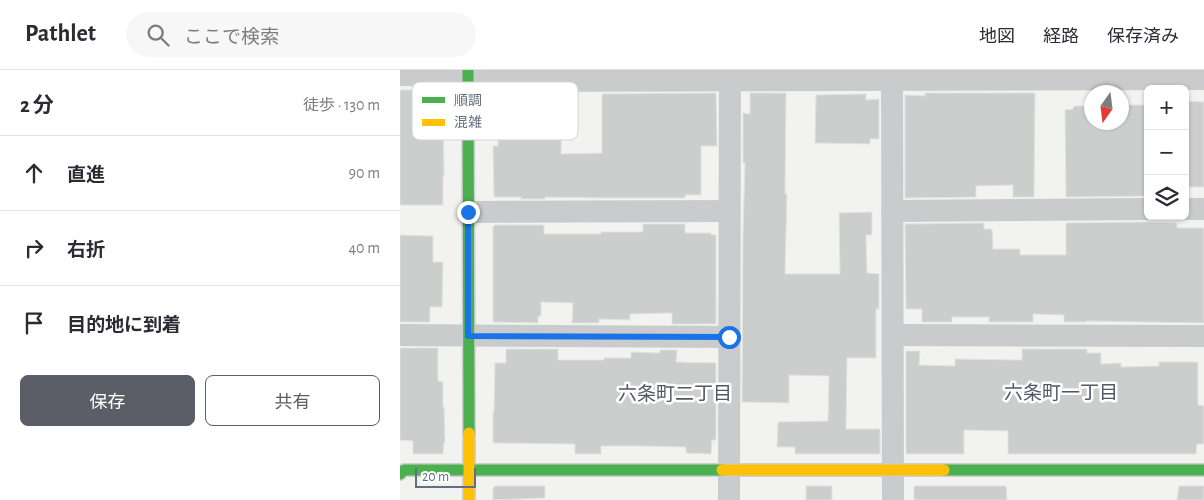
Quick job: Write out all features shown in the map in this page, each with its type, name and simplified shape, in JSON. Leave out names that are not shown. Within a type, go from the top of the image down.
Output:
[{"type":"street","points":[[400,75],[892,75],[1204,80]]},
{"type":"street","points":[[729,500],[730,75]]},
{"type":"street","points":[[892,75],[893,500]]},
{"type":"street","points":[[468,140],[469,500]]},
{"type":"street","points":[[892,211],[1144,209]]},
{"type":"street","points":[[1189,209],[1204,209]]},
{"type":"street","points":[[468,212],[729,211]]},
{"type":"street","points":[[400,335],[729,337]]},
{"type":"street","points":[[893,335],[1204,336]]},
{"type":"street","points":[[401,469],[1204,470]]},
{"type":"building","points":[[400,90],[412,90],[412,140],[444,140],[443,205],[400,205]]},
{"type":"building","points":[[716,93],[717,146],[701,146],[701,195],[685,195],[685,198],[545,197],[545,199],[520,199],[522,197],[494,197],[493,146],[498,146],[498,140],[561,140],[561,154],[602,153],[602,94]]},
{"type":"building","points":[[750,93],[786,93],[785,194],[787,194],[785,274],[840,274],[839,213],[872,212],[872,235],[866,235],[867,273],[879,274],[879,309],[876,309],[876,358],[847,358],[846,429],[880,429],[880,454],[795,454],[795,447],[777,447],[778,422],[828,421],[829,376],[789,375],[789,403],[742,402],[745,163],[743,163],[743,113],[750,114]]},
{"type":"building","points":[[925,93],[1035,93],[1034,197],[1013,197],[1013,185],[976,186],[976,197],[905,198],[905,95],[925,96]]},
{"type":"building","points":[[866,94],[866,100],[879,99],[879,139],[870,139],[870,144],[815,143],[816,95]]},
{"type":"building","points":[[1189,101],[1204,102],[1204,187],[1189,187]]},
{"type":"building","points":[[1129,105],[1144,105],[1144,196],[1066,197],[1065,110],[1073,109],[1074,106],[1084,106],[1084,130],[1129,130]]},
{"type":"building","points":[[984,223],[984,229],[992,229],[993,249],[1020,249],[1020,255],[1066,255],[1066,223],[1177,223],[1177,228],[1204,228],[1204,323],[1064,322],[1064,315],[1033,314],[1033,322],[989,322],[989,317],[952,317],[952,322],[922,322],[922,309],[906,309],[905,224]]},
{"type":"building","points":[[643,224],[685,224],[685,233],[711,233],[711,235],[716,235],[716,324],[672,324],[672,313],[630,314],[630,320],[599,319],[599,323],[572,323],[573,303],[541,302],[541,316],[538,316],[538,323],[493,322],[493,227],[495,225],[544,225],[544,234],[601,234],[601,232],[643,232]]},
{"type":"building","points":[[400,235],[433,236],[433,262],[443,262],[442,307],[430,307],[430,322],[400,322]]},
{"type":"building","points":[[400,348],[438,348],[438,381],[443,382],[445,441],[443,454],[413,454],[413,441],[400,440]]},
{"type":"building","points":[[506,349],[558,349],[558,360],[631,358],[631,352],[660,353],[660,350],[677,350],[676,362],[716,363],[716,440],[712,440],[711,454],[686,453],[686,447],[601,446],[601,454],[575,454],[575,444],[493,443],[495,363],[506,363]]},
{"type":"building","points":[[1022,349],[1087,349],[1087,353],[1101,353],[1101,364],[1121,363],[1121,367],[1159,366],[1159,362],[1198,362],[1198,405],[1204,406],[1204,444],[1197,444],[1196,454],[1008,454],[1008,431],[964,430],[964,454],[906,454],[906,351],[920,351],[919,365],[955,366],[955,359],[1022,360]]},
{"type":"building","points":[[495,486],[545,486],[545,498],[493,500],[493,488]]},
{"type":"building","points":[[806,486],[832,486],[832,500],[806,500]]},
{"type":"building","points":[[914,486],[1006,486],[1007,500],[914,500]]},
{"type":"building","points":[[1179,486],[1204,486],[1204,500],[1177,500]]},
{"type":"traffic: fast","points":[[468,70],[468,82]]},
{"type":"traffic: fast","points":[[468,140],[469,433]]},
{"type":"traffic: fast","points":[[400,474],[404,470],[722,470]]},
{"type":"traffic: fast","points":[[944,470],[1204,470]]},
{"type":"traffic: slow","points":[[469,433],[469,500]]},
{"type":"traffic: slow","points":[[722,470],[944,470]]},
{"type":"district","name":"六条町一丁目","points":[[1061,392]]},
{"type":"district","name":"六条町二丁目","points":[[675,393]]},
{"type":"route","points":[[468,212],[468,336],[729,337]]}]
